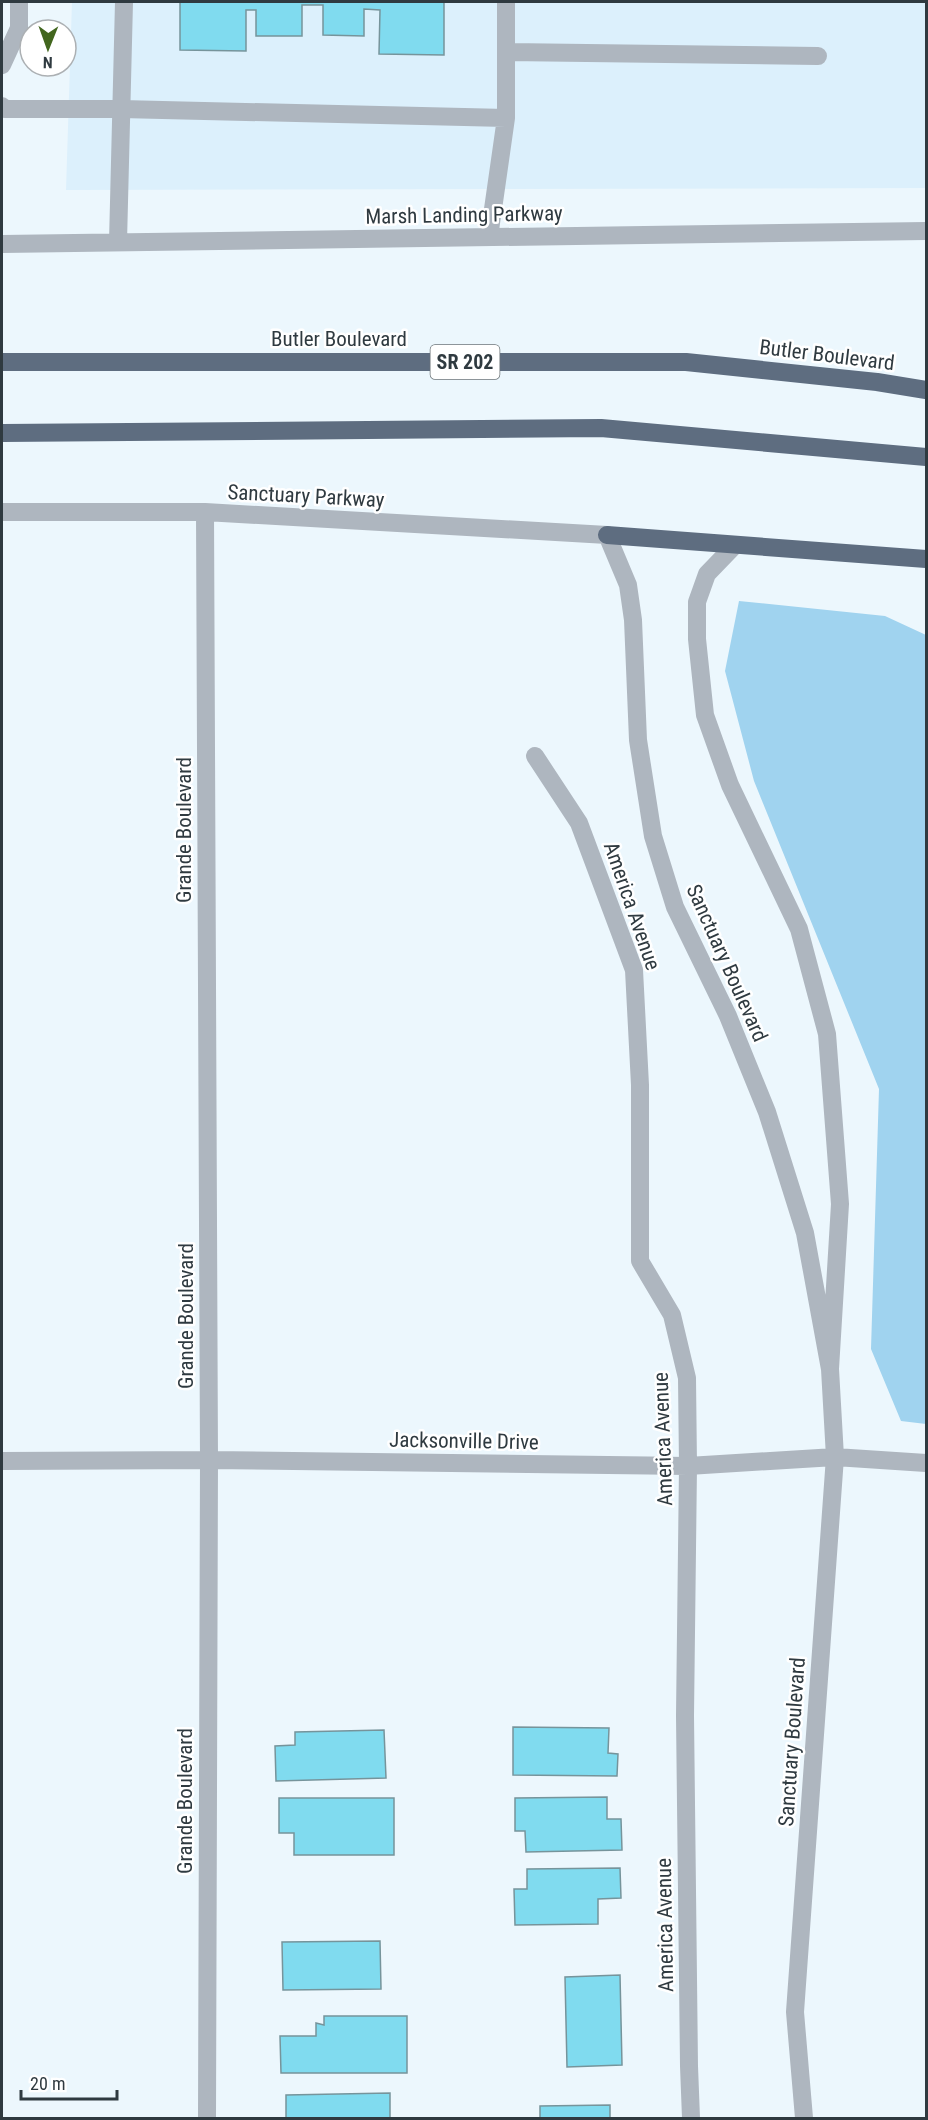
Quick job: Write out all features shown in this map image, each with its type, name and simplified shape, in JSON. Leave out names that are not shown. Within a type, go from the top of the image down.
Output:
[{"type":"highway","name":"Butler Boulevard","points":[[2,362],[686,362],[877,381],[927,390]]},
{"type":"highway","points":[[2,432],[601,428],[927,457]]},
{"type":"highway","points":[[607,535],[927,559]]},
{"type":"street","points":[[2,65],[19,28],[19,2]]},
{"type":"street","points":[[118,242],[124,2]]},
{"type":"street","points":[[489,237],[506,118],[506,2]]},
{"type":"street","points":[[506,52],[818,56]]},
{"type":"street","points":[[2,106],[5,109],[121,109],[506,118]]},
{"type":"street","name":"Marsh Landing Parkway","points":[[2,244],[927,231]]},
{"type":"street","name":"Sanctuary Parkway","points":[[2,512],[205,512],[607,535]]},
{"type":"street","name":"Grande Boulevard","points":[[205,512],[209,1460],[207,2118]]},
{"type":"street","name":"Sanctuary Boulevard","points":[[607,535],[628,585],[633,620],[638,740],[653,836],[675,907],[728,1016],[767,1112],[804,1233],[830,1369]]},
{"type":"street","name":"Sanctuary Boulevard","points":[[735,545],[707,574],[697,602],[697,639],[705,715],[730,785],[799,929],[827,1034],[840,1204],[830,1369],[835,1458],[795,2012],[804,2118]]},
{"type":"street","name":"America Avenue","points":[[536,756],[579,822],[634,970],[640,1085],[640,1261],[672,1315],[687,1378],[685,1728],[691,2118]]},
{"type":"street","name":"Jacksonville Drive","points":[[2,1461],[209,1460],[688,1466],[835,1458],[927,1463]]},
{"type":"shaded area","points":[[72,2],[926,2],[926,188],[66,190],[70,78],[78,78],[78,18],[71,18]]},
{"type":"shaded area","points":[[739,601],[885,616],[926,635],[926,1424],[901,1421],[871,1349],[879,1089],[754,781],[725,671]]},
{"type":"building","points":[[180,2],[444,2],[444,55],[379,54],[380,10],[364,9],[364,36],[323,35],[323,5],[302,5],[302,36],[256,36],[256,10],[246,10],[246,51],[180,50]]},
{"type":"building","points":[[513,1727],[609,1728],[608,1753],[618,1754],[617,1776],[513,1775]]},
{"type":"building","points":[[384,1730],[386,1778],[276,1781],[275,1746],[295,1745],[295,1732]]},
{"type":"building","points":[[607,1797],[607,1819],[621,1819],[622,1850],[526,1852],[525,1831],[515,1831],[515,1798]]},
{"type":"building","points":[[279,1798],[394,1798],[394,1855],[294,1855],[294,1833],[279,1833]]},
{"type":"building","points":[[620,1868],[621,1898],[598,1899],[598,1924],[515,1925],[514,1889],[527,1889],[527,1869]]},
{"type":"building","points":[[380,1941],[381,1989],[283,1990],[282,1942]]},
{"type":"building","points":[[620,1975],[622,2065],[567,2067],[565,1977]]},
{"type":"building","points":[[324,2016],[407,2016],[407,2073],[281,2073],[280,2036],[316,2036],[316,2023],[324,2025]]},
{"type":"building","points":[[390,2093],[390,2118],[286,2118],[286,2095]]},
{"type":"building","points":[[610,2105],[610,2118],[540,2118],[540,2106]]}]
